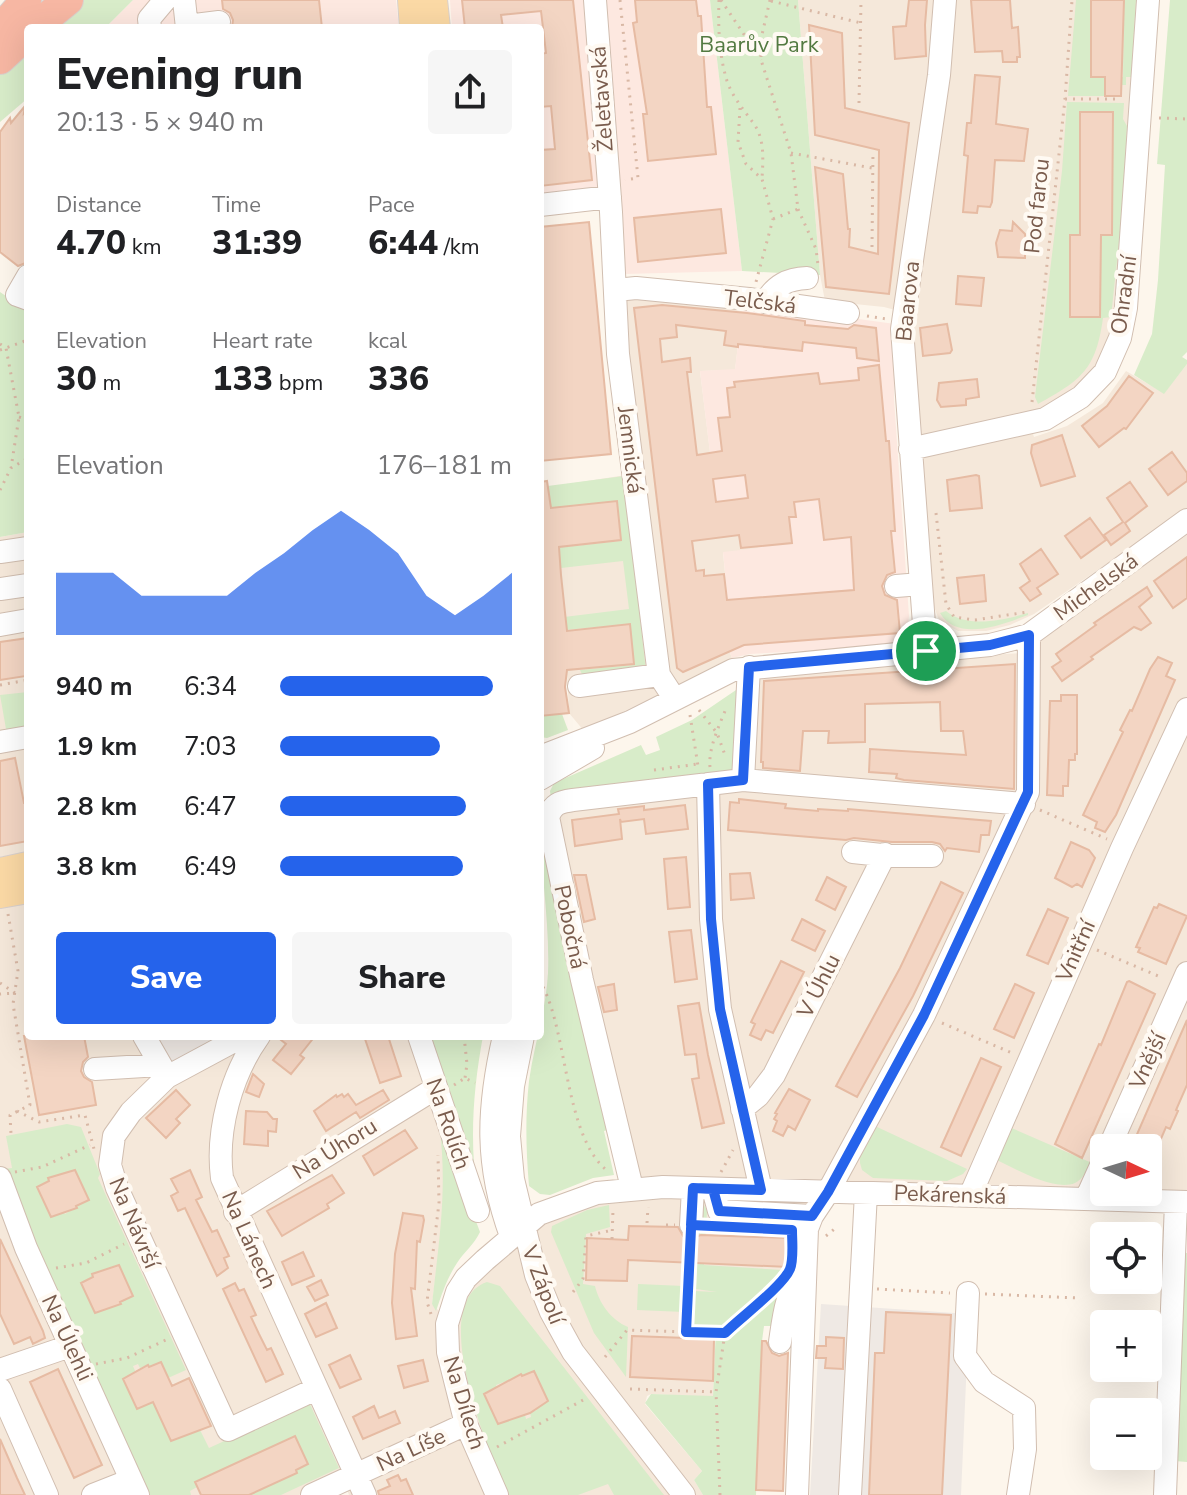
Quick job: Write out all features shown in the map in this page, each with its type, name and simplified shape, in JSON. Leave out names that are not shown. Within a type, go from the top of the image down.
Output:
[{"type":"highway","points":[[0,30],[26,0]]},
{"type":"highway","points":[[39,24],[68,0]]},
{"type":"highway","points":[[0,59],[24,37]]},
{"type":"main road","points":[[411,0],[413,24]]},
{"type":"main road","points":[[434,0],[437,24]]},
{"type":"main road","points":[[0,871],[24,866]]},
{"type":"main road","points":[[4,903],[24,892]]},
{"type":"street","points":[[148,24],[165,0]]},
{"type":"street","points":[[184,0],[187,24]]},
{"type":"street","name":"Želetavská","points":[[595,0],[610,197]]},
{"type":"street","name":"Baarova","points":[[926,651],[903,320],[939,75],[945,0]]},
{"type":"street","name":"Ohradní","points":[[910,449],[1045,419],[1081,397],[1105,372],[1120,338],[1126,308],[1148,0]]},
{"type":"street","points":[[206,24],[219,22]]},
{"type":"street","points":[[544,205],[610,197]]},
{"type":"street","name":"Jemnická","points":[[610,197],[618,354],[659,675],[674,698]]},
{"type":"street","points":[[757,301],[790,279],[812,271]]},
{"type":"street","points":[[24,283],[17,295],[24,298]]},
{"type":"street","name":"Telčská","points":[[616,290],[636,288],[848,313]]},
{"type":"street","name":"Michelská","points":[[544,777],[630,722],[719,675],[749,667],[990,645],[1029,635],[1187,520]]},
{"type":"street","points":[[0,552],[24,549]]},
{"type":"street","points":[[896,586],[921,584]]},
{"type":"street","points":[[0,589],[24,586]]},
{"type":"street","points":[[0,625],[24,621]]},
{"type":"street","points":[[797,1495],[807,1229],[924,1015],[1029,806],[1029,635]]},
{"type":"street","points":[[743,780],[749,667]]},
{"type":"street","points":[[579,686],[659,675]]},
{"type":"street","name":"Vnitřní","points":[[970,1196],[1080,943],[1187,709]]},
{"type":"street","name":"Michelská","points":[[544,755],[630,722]]},
{"type":"street","points":[[0,742],[24,738]]},
{"type":"street","name":"Pobočná","points":[[632,1188],[582,980],[548,817],[551,807],[559,802],[707,781],[743,780],[1029,806]]},
{"type":"street","points":[[707,781],[711,919],[720,1009],[761,1190]]},
{"type":"street","points":[[853,852],[932,856]]},
{"type":"street","name":"V Úhlu","points":[[742,1109],[758,1096],[774,1075],[885,854]]},
{"type":"street","name":"Vnější","points":[[1115,1134],[1184,980]]},
{"type":"street","points":[[146,1040],[164,1071]]},
{"type":"street","points":[[95,1069],[164,1071],[234,1041],[246,1040]]},
{"type":"street","name":"Na Lánech","points":[[257,1040],[231,1092],[223,1127],[222,1178],[360,1485]]},
{"type":"street","name":"Na Rolích","points":[[420,1040],[478,1211]]},
{"type":"street","name":"V Zápolí","points":[[503,1040],[493,1091],[492,1152],[498,1201],[517,1231],[560,1330],[573,1352],[684,1495]]},
{"type":"street","name":"V Zápolí","points":[[517,1231],[509,1136],[513,1086],[522,1040]]},
{"type":"street","points":[[114,1136],[164,1071]]},
{"type":"street","name":"Na Úhoru","points":[[235,1212],[437,1093]]},
{"type":"street","name":"Na Návrší","points":[[114,1136],[110,1165],[117,1188],[228,1430],[316,1389]]},
{"type":"street","name":"Na Úlehli","points":[[9,1175],[26,1248],[135,1487]]},
{"type":"street","points":[[707,1185],[719,1211],[812,1216]]},
{"type":"street","points":[[691,1225],[707,1185]]},
{"type":"street","name":"Pekárenská","points":[[517,1231],[539,1214],[565,1203],[597,1193],[632,1188],[707,1185],[761,1190],[1182,1202]]},
{"type":"street","points":[[1086,1199],[1090,1190]]},
{"type":"street","points":[[850,1495],[866,1193]]},
{"type":"street","points":[[1172,1490],[1182,1202]]},
{"type":"street","name":"Na Dílech","points":[[497,1495],[466,1424],[446,1340],[449,1311],[466,1278],[517,1231]]},
{"type":"street","points":[[780,1342],[785,1303],[793,1283],[805,1268]]},
{"type":"street","points":[[968,1293],[965,1356],[984,1382],[1024,1408],[1025,1449],[1018,1495]]},
{"type":"street","points":[[0,1370],[70,1346]]},
{"type":"street","points":[[0,1389],[47,1495]]},
{"type":"street","name":"Na Líše","points":[[312,1495],[360,1485],[466,1424]]},
{"type":"street","points":[[93,1495],[135,1487]]},
{"type":"path","points":[[620,0],[638,178],[625,180]]},
{"type":"path","points":[[720,0],[761,60],[791,153],[798,209],[816,249],[812,271]]},
{"type":"path","points":[[720,0],[718,26],[721,56],[728,84],[740,108],[756,126],[764,150],[762,179],[773,219],[754,288],[757,301]]},
{"type":"path","points":[[761,60],[761,39],[770,0],[861,23]]},
{"type":"path","points":[[859,103],[861,0]]},
{"type":"path","name":"Pod farou","points":[[1031,414],[1065,99],[1072,0]]},
{"type":"path","points":[[1065,99],[1101,99]]},
{"type":"path","points":[[740,108],[738,142],[746,164],[762,179]]},
{"type":"path","points":[[1154,117],[1187,119]]},
{"type":"path","points":[[872,247],[873,151]]},
{"type":"path","points":[[791,153],[872,168]]},
{"type":"path","points":[[773,219],[798,209]]},
{"type":"path","points":[[848,313],[903,320]]},
{"type":"path","points":[[0,347],[24,341]]},
{"type":"path","points":[[0,490],[11,468],[19,417],[6,348]]},
{"type":"path","points":[[19,417],[24,419]]},
{"type":"path","points":[[11,468],[24,460]]},
{"type":"path","points":[[942,567],[946,604],[954,617],[975,620],[1031,611]]},
{"type":"path","points":[[0,685],[24,681]]},
{"type":"path","points":[[707,781],[709,761],[730,700]]},
{"type":"path","points":[[699,710],[717,733],[728,764],[743,780]]},
{"type":"path","points":[[690,715],[707,781]]},
{"type":"path","points":[[1029,806],[1114,842]]},
{"type":"path","points":[[4,903],[18,971],[13,1004],[30,1105],[10,1115],[11,1134]]},
{"type":"path","points":[[1080,943],[1184,980]]},
{"type":"path","points":[[0,983],[15,993]]},
{"type":"path","points":[[544,989],[555,1014],[578,1120],[596,1161],[632,1188],[647,1223]]},
{"type":"path","points":[[0,994],[15,993]]},
{"type":"path","points":[[924,1015],[1020,1056]]},
{"type":"path","points":[[464,1040],[465,1078]]},
{"type":"path","points":[[437,1093],[465,1078]]},
{"type":"path","points":[[465,1078],[478,1085]]},
{"type":"path","points":[[17,1111],[39,1122],[85,1115],[89,1133]]},
{"type":"path","points":[[9,1175],[42,1167],[114,1136]]},
{"type":"path","points":[[707,1185],[725,1168],[736,1145]]},
{"type":"path","points":[[431,1315],[427,1302],[439,1203],[438,1153]]},
{"type":"path","points":[[612,1202],[612,1239]]},
{"type":"path","points":[[686,1332],[691,1225]]},
{"type":"path","points":[[573,1292],[583,1279],[586,1236],[613,1230]]},
{"type":"path","points":[[55,1268],[86,1263],[128,1242]]},
{"type":"path","points":[[720,1495],[716,1392],[725,1333],[751,1307],[778,1287]]},
{"type":"path","points":[[605,1357],[627,1330],[725,1333]]},
{"type":"path","points":[[98,1363],[127,1358],[172,1337]]},
{"type":"path","points":[[630,1389],[716,1392]]},
{"type":"path","points":[[487,1452],[592,1395]]},
{"type":"shaded area","points":[[133,0],[396,0],[399,24],[109,24]]},
{"type":"shaded area","points":[[450,0],[710,0],[742,271],[624,274],[617,188],[544,194],[544,24],[452,24]]},
{"type":"shaded area","points":[[798,0],[1143,0],[1119,313],[1094,374],[1062,399],[1028,418],[1034,437],[1067,426],[1103,403],[1126,371],[1164,393],[1187,364],[1187,508],[1034,614],[1010,625],[986,631],[958,631],[939,620],[933,604],[910,324],[914,315],[884,307],[825,301],[820,275]]},
{"type":"shaded area","points":[[644,297],[743,303],[735,370],[700,371],[716,501],[753,498],[758,549],[723,553],[732,658],[584,731],[569,713],[567,672],[553,673],[544,559],[544,498],[548,487],[626,475],[609,302]]},
{"type":"shaded area","points":[[743,303],[895,324],[894,399],[909,616],[903,641],[893,646],[750,654],[732,658],[723,552],[758,548],[753,498],[716,502],[700,371],[735,369]]},
{"type":"shaded area","points":[[24,533],[24,853],[0,857],[0,537]]},
{"type":"shaded area","points":[[1187,535],[1187,1192],[1162,1191],[1162,1134],[1090,1134],[1090,1188],[962,1187],[767,1179],[640,1180],[551,798],[735,771],[738,681],[757,676],[907,660],[1022,653]]},
{"type":"shaded area","points":[[24,902],[24,1040],[153,1040],[170,1069],[224,1040],[429,1040],[444,1163],[443,1220],[432,1304],[452,1324],[471,1282],[554,1215],[592,1201],[642,1194],[812,1202],[797,1269],[782,1270],[717,1290],[713,1397],[647,1396],[645,1404],[702,1471],[694,1480],[703,1495],[349,1495],[342,1476],[299,1495],[0,1495],[0,906]]},
{"type":"shaded area","points":[[154,1040],[224,1040],[181,1063],[170,1061]]},
{"type":"shaded area","points":[[821,1304],[969,1314],[961,1495],[810,1495]]},
{"type":"green space","points":[[84,0],[133,0],[109,24],[52,24]]},
{"type":"green space","name":"Baarův Park","points":[[710,0],[798,0],[820,275],[742,271]]},
{"type":"green space","points":[[1076,0],[1091,0],[1091,77],[1123,77],[1124,0],[1136,0],[1131,77],[1126,77],[1126,85],[1105,85],[1105,96],[1068,96]]},
{"type":"green space","points":[[1170,0],[1187,0],[1187,352],[1182,357],[1187,364],[1164,394],[1134,375],[1152,334],[1158,280],[1165,165],[1157,164]]},
{"type":"green space","points":[[24,48],[24,101],[0,122],[0,69]]},
{"type":"green space","points":[[1067,102],[1124,103],[1123,119],[1127,126],[1122,214],[1111,317],[1103,318],[1096,350],[1084,371],[1066,388],[1038,404],[1035,397],[1062,171]],"holes":[[[1080,112],[1113,112],[1101,235],[1100,317],[1070,317],[1070,235],[1080,235]]]},
{"type":"green space","points":[[0,292],[24,308],[24,533],[0,537]]},
{"type":"green space","points":[[624,476],[646,671],[585,680],[580,670],[634,665],[629,624],[565,630],[556,618],[629,609],[623,561],[561,568],[556,548],[620,541],[618,504],[617,501],[550,508],[544,486]]},
{"type":"green space","points":[[946,611],[955,617],[975,621],[1028,615],[994,626],[969,629],[948,622],[940,613]]},
{"type":"green space","points":[[736,690],[735,771],[551,798],[554,783],[641,745],[646,755],[660,750],[656,737],[692,720]]},
{"type":"green space","points":[[24,692],[24,744],[0,748],[0,730],[6,729],[0,695]]},
{"type":"green space","points":[[562,714],[568,730],[544,738],[544,716]]},
{"type":"green space","points":[[544,835],[615,1128],[604,1131],[614,1175],[593,1178],[550,1195],[540,1194],[529,1186],[527,1146],[529,1081],[537,1040],[544,1040],[548,934]]},
{"type":"green space","points":[[429,1040],[482,1040],[474,1100],[474,1164],[469,1163]]},
{"type":"green space","points":[[439,1123],[480,1232],[453,1269],[436,1311],[432,1304],[443,1192]]},
{"type":"green space","points":[[67,1124],[81,1127],[100,1174],[98,1178],[186,1370],[168,1378],[161,1362],[149,1367],[133,1366],[136,1373],[123,1379],[137,1409],[153,1402],[171,1441],[199,1428],[209,1448],[309,1402],[339,1468],[281,1495],[249,1495],[308,1464],[295,1436],[195,1482],[197,1487],[190,1491],[191,1495],[142,1495],[3,1169],[12,1168],[6,1136]],"holes":[[[75,1170],[88,1200],[65,1214],[51,1217],[37,1187],[49,1178]],[[105,1269],[121,1304],[95,1313],[81,1283]]]},
{"type":"green space","points":[[875,1126],[967,1169],[947,1181],[873,1178],[862,1170],[860,1157]]},
{"type":"green space","points":[[1007,1126],[1090,1162],[1090,1166],[1080,1179],[1066,1185],[1045,1182],[995,1159]]},
{"type":"green space","points":[[703,1203],[707,1211],[704,1265],[782,1270],[782,1287],[773,1326],[764,1326],[762,1341],[756,1495],[703,1495],[694,1480],[702,1471],[645,1403],[651,1394],[713,1396],[716,1327],[692,1326],[694,1291],[717,1292],[696,1289],[698,1216]]},
{"type":"green space","points":[[609,1205],[610,1227],[586,1234],[583,1284],[595,1286],[607,1310],[628,1327],[626,1377],[594,1333],[551,1232],[552,1226],[587,1210]]},
{"type":"green space","points":[[1181,1253],[1187,1253],[1187,1462],[1175,1461]]},
{"type":"green space","points":[[487,1282],[500,1286],[664,1495],[614,1495],[608,1484],[578,1495],[507,1495],[488,1448],[468,1382],[462,1348],[462,1319],[469,1296]],"holes":[[[534,1371],[548,1401],[536,1407],[537,1410],[530,1413],[531,1417],[526,1419],[525,1415],[499,1424],[484,1394],[497,1388],[496,1385]]]},
{"type":"green space","points":[[638,1284],[684,1286],[684,1312],[637,1310]]},
{"type":"building","points":[[222,0],[319,0],[322,24],[232,24],[230,13],[223,9]]},
{"type":"building","points":[[462,0],[573,0],[592,180],[544,186],[544,150],[555,149],[551,106],[544,107],[546,53],[541,11],[501,15],[502,24],[465,24]]},
{"type":"building","points":[[635,0],[696,0],[698,16],[701,16],[707,107],[711,107],[716,154],[648,161],[643,114],[647,114],[633,23],[637,22]]},
{"type":"building","points":[[909,0],[927,0],[926,56],[895,59],[893,27],[906,26]]},
{"type":"building","points":[[971,0],[1010,0],[1012,28],[1018,27],[1020,57],[1017,57],[1017,62],[1003,62],[1002,51],[975,52]]},
{"type":"building","points":[[1091,0],[1124,0],[1121,96],[1105,96],[1105,77],[1091,77]]},
{"type":"building","points":[[809,25],[842,33],[845,108],[909,123],[889,294],[826,287],[815,167],[843,174],[850,229],[849,247],[878,254],[879,150],[815,135]]},
{"type":"building","points":[[975,75],[1000,77],[996,124],[1028,129],[1024,161],[995,160],[992,202],[990,207],[978,206],[977,213],[963,212],[968,156],[964,155],[967,123],[971,123]]},
{"type":"building","points":[[24,107],[24,264],[18,266],[0,252],[0,132],[10,118],[11,123]]},
{"type":"building","points":[[1080,112],[1113,112],[1112,235],[1101,235],[1100,317],[1070,317],[1070,235],[1080,235]]},
{"type":"building","points":[[721,209],[726,253],[638,262],[634,218]]},
{"type":"building","points":[[589,222],[611,454],[544,461],[544,227]]},
{"type":"building","points":[[1013,222],[1025,234],[1028,254],[1025,258],[998,257],[996,243],[1000,230],[1012,231]]},
{"type":"building","points":[[958,276],[984,278],[981,306],[956,304]]},
{"type":"building","points":[[662,305],[805,321],[805,325],[876,328],[879,361],[857,358],[856,348],[803,342],[802,351],[724,345],[726,331],[676,325],[677,337],[660,339],[662,362],[690,358],[691,372],[687,372],[697,455],[722,451],[718,418],[730,417],[727,388],[735,387],[734,382],[818,373],[820,384],[859,380],[858,368],[879,365],[886,441],[889,441],[895,531],[891,531],[895,572],[887,575],[882,586],[885,595],[897,600],[900,633],[744,645],[683,672],[677,668],[634,308]],"holes":[[[745,475],[748,498],[716,502],[713,479]],[[819,499],[824,540],[851,537],[854,590],[727,600],[724,574],[704,576],[704,570],[696,571],[692,541],[739,535],[741,548],[792,543],[789,517],[796,517],[794,502]]]},
{"type":"building","points":[[947,324],[950,353],[923,356],[920,328]]},
{"type":"building","points":[[1129,376],[1153,393],[1126,429],[1099,447],[1082,426],[1107,406]]},
{"type":"building","points":[[977,379],[979,397],[966,399],[966,405],[941,407],[937,400],[939,383]]},
{"type":"building","points":[[1062,435],[1075,476],[1041,486],[1031,453],[1032,445]]},
{"type":"building","points":[[1172,452],[1187,473],[1187,481],[1168,495],[1149,469]]},
{"type":"building","points":[[979,476],[982,508],[950,511],[947,480]]},
{"type":"building","points":[[544,481],[547,481],[551,508],[617,501],[621,540],[559,547],[561,575],[567,631],[630,624],[634,664],[567,670],[565,687],[569,713],[544,716]]},
{"type":"building","points":[[1130,482],[1147,506],[1125,523],[1130,531],[1111,545],[1104,535],[1123,522],[1107,498]]},
{"type":"building","points":[[1090,518],[1106,540],[1081,558],[1065,536]]},
{"type":"building","points":[[1041,549],[1058,574],[1037,588],[1041,594],[1030,601],[1020,588],[1030,581],[1020,564]]},
{"type":"building","points":[[1187,557],[1187,598],[1173,608],[1154,581]]},
{"type":"building","points":[[984,575],[986,601],[960,604],[957,578]]},
{"type":"building","points":[[1147,587],[1152,596],[1139,607],[1151,623],[1141,630],[1134,627],[1062,681],[1052,667],[1061,661],[1056,654],[1096,625],[1094,623]]},
{"type":"building","points":[[24,639],[24,676],[0,680],[0,642]]},
{"type":"building","points":[[1158,657],[1172,663],[1166,676],[1175,680],[1116,815],[1105,832],[1095,828],[1097,822],[1083,815],[1123,732],[1120,730]]},
{"type":"building","points":[[1015,664],[1014,789],[904,780],[896,778],[897,774],[869,772],[870,749],[966,755],[963,731],[941,731],[940,702],[865,704],[865,742],[828,743],[829,731],[803,731],[800,771],[763,768],[764,681]]},
{"type":"building","points":[[1061,695],[1077,695],[1077,754],[1075,760],[1069,760],[1068,786],[1063,786],[1063,796],[1047,795],[1050,701],[1061,701]]},
{"type":"building","points":[[15,758],[24,803],[24,842],[0,846],[0,761]]},
{"type":"building","points":[[739,799],[818,811],[848,809],[991,821],[989,835],[981,835],[979,852],[947,848],[945,851],[940,844],[932,842],[846,840],[728,830],[730,802],[739,803]]},
{"type":"building","points":[[685,805],[688,829],[646,834],[644,819],[621,822],[620,819],[622,839],[575,846],[572,820],[619,814],[618,809],[644,806],[644,810]]},
{"type":"building","points":[[1071,842],[1089,850],[1095,858],[1082,887],[1077,884],[1072,887],[1055,878]]},
{"type":"building","points":[[686,857],[690,907],[668,909],[664,859]]},
{"type":"building","points":[[750,873],[754,898],[731,900],[730,874]]},
{"type":"building","points":[[574,875],[586,875],[595,919],[584,922]]},
{"type":"building","points":[[827,877],[846,887],[835,910],[816,900]]},
{"type":"building","points":[[941,882],[963,893],[913,996],[857,1097],[836,1086],[900,968]]},
{"type":"building","points":[[1159,904],[1187,916],[1166,964],[1138,952],[1140,948],[1136,947],[1154,907],[1157,908]]},
{"type":"building","points":[[1048,909],[1068,918],[1048,964],[1027,955]]},
{"type":"building","points":[[802,919],[825,931],[815,951],[792,940]]},
{"type":"building","points":[[691,930],[697,979],[675,982],[669,932]]},
{"type":"building","points":[[781,961],[804,972],[773,1033],[766,1030],[761,1040],[750,1035],[755,1024],[751,1022]]},
{"type":"building","points":[[1127,982],[1155,994],[1093,1134],[1090,1134],[1082,1158],[1055,1144]]},
{"type":"building","points":[[614,984],[617,1010],[604,1012],[598,987]]},
{"type":"building","points":[[1015,984],[1034,993],[1014,1038],[994,1029]]},
{"type":"building","points":[[699,1003],[724,1123],[702,1128],[692,1079],[699,1078],[696,1054],[685,1055],[678,1006]]},
{"type":"building","points":[[1187,1020],[1187,1085],[1178,1111],[1170,1129],[1166,1127],[1162,1136],[1137,1134]]},
{"type":"building","points":[[25,1040],[85,1040],[88,1057],[81,1071],[92,1082],[96,1105],[39,1115]]},
{"type":"building","points":[[281,1040],[312,1040],[300,1055],[304,1058],[291,1074],[273,1060],[286,1044]]},
{"type":"building","points":[[365,1040],[389,1040],[401,1076],[380,1083]]},
{"type":"building","points":[[981,1058],[1001,1067],[961,1156],[941,1147]]},
{"type":"building","points":[[253,1074],[264,1084],[259,1097],[246,1092]]},
{"type":"building","points":[[789,1089],[810,1100],[795,1130],[788,1126],[783,1136],[773,1131],[777,1121],[774,1119]]},
{"type":"building","points":[[176,1090],[190,1105],[176,1119],[180,1123],[166,1138],[146,1118]]},
{"type":"building","points":[[383,1090],[389,1100],[360,1118],[356,1112],[326,1131],[314,1111],[336,1095],[342,1094],[344,1097],[348,1094],[356,1105]]},
{"type":"building","points":[[246,1111],[267,1112],[277,1119],[276,1132],[268,1131],[268,1146],[244,1144]]},
{"type":"building","points":[[405,1130],[417,1148],[374,1175],[363,1156]]},
{"type":"building","points":[[75,1170],[89,1200],[77,1208],[51,1217],[37,1187],[49,1181],[48,1178]]},
{"type":"building","points":[[190,1170],[202,1197],[196,1200],[212,1232],[217,1230],[229,1256],[224,1258],[228,1268],[217,1276],[185,1208],[178,1211],[171,1196],[178,1192],[171,1179]]},
{"type":"building","points":[[332,1175],[344,1193],[327,1204],[329,1208],[282,1236],[267,1211]]},
{"type":"building","points":[[403,1213],[423,1216],[424,1220],[420,1242],[417,1241],[415,1289],[411,1288],[417,1336],[396,1339],[392,1303],[395,1254]]},
{"type":"building","points":[[629,1226],[678,1227],[689,1239],[701,1235],[789,1238],[788,1267],[628,1260],[627,1281],[586,1280],[587,1238],[628,1240]]},
{"type":"building","points":[[0,1239],[43,1331],[45,1338],[33,1344],[30,1337],[14,1344],[0,1314]]},
{"type":"building","points":[[303,1252],[314,1276],[292,1285],[282,1262]]},
{"type":"building","points":[[119,1265],[133,1296],[121,1304],[95,1313],[81,1283],[93,1277],[92,1274]]},
{"type":"building","points":[[321,1280],[328,1295],[315,1301],[307,1287]]},
{"type":"building","points":[[235,1283],[239,1291],[244,1289],[256,1315],[251,1317],[283,1374],[266,1382],[223,1289]]},
{"type":"building","points":[[326,1303],[337,1328],[316,1337],[305,1314]]},
{"type":"building","points":[[886,1312],[951,1315],[942,1495],[869,1495],[875,1353],[884,1353]]},
{"type":"building","points":[[632,1336],[714,1339],[713,1381],[630,1377]]},
{"type":"building","points":[[826,1337],[844,1338],[843,1369],[825,1368],[826,1358],[816,1358],[817,1346],[826,1346]]},
{"type":"building","points":[[762,1341],[766,1341],[772,1353],[779,1356],[788,1353],[783,1491],[756,1490]]},
{"type":"building","points":[[350,1355],[361,1379],[340,1388],[329,1365]]},
{"type":"building","points":[[423,1360],[428,1381],[404,1388],[398,1366]]},
{"type":"building","points":[[161,1362],[172,1386],[189,1378],[211,1426],[171,1441],[153,1402],[137,1409],[123,1379],[148,1365]]},
{"type":"building","points":[[58,1369],[102,1465],[74,1478],[30,1382]]},
{"type":"building","points":[[534,1371],[548,1401],[530,1413],[498,1424],[484,1394],[521,1374]]},
{"type":"building","points":[[374,1406],[379,1418],[395,1411],[400,1423],[363,1439],[353,1417]]},
{"type":"building","points":[[295,1436],[308,1464],[296,1470],[297,1473],[249,1495],[201,1495],[195,1482]]},
{"type":"building","points":[[0,1439],[17,1478],[25,1495],[0,1495]]},
{"type":"building","points":[[398,1475],[401,1481],[406,1479],[413,1495],[379,1495],[378,1491],[390,1486],[387,1480]]},
{"type":"route","points":[[926,651],[749,667],[743,780],[708,784],[711,919],[720,1009],[761,1190],[693,1188],[691,1225],[792,1230],[791,1268],[778,1287],[751,1307],[725,1333],[686,1332],[693,1188],[713,1189],[719,1211],[812,1216],[924,1015],[1024,804],[1028,792],[1029,635],[990,645],[926,651]]}]
